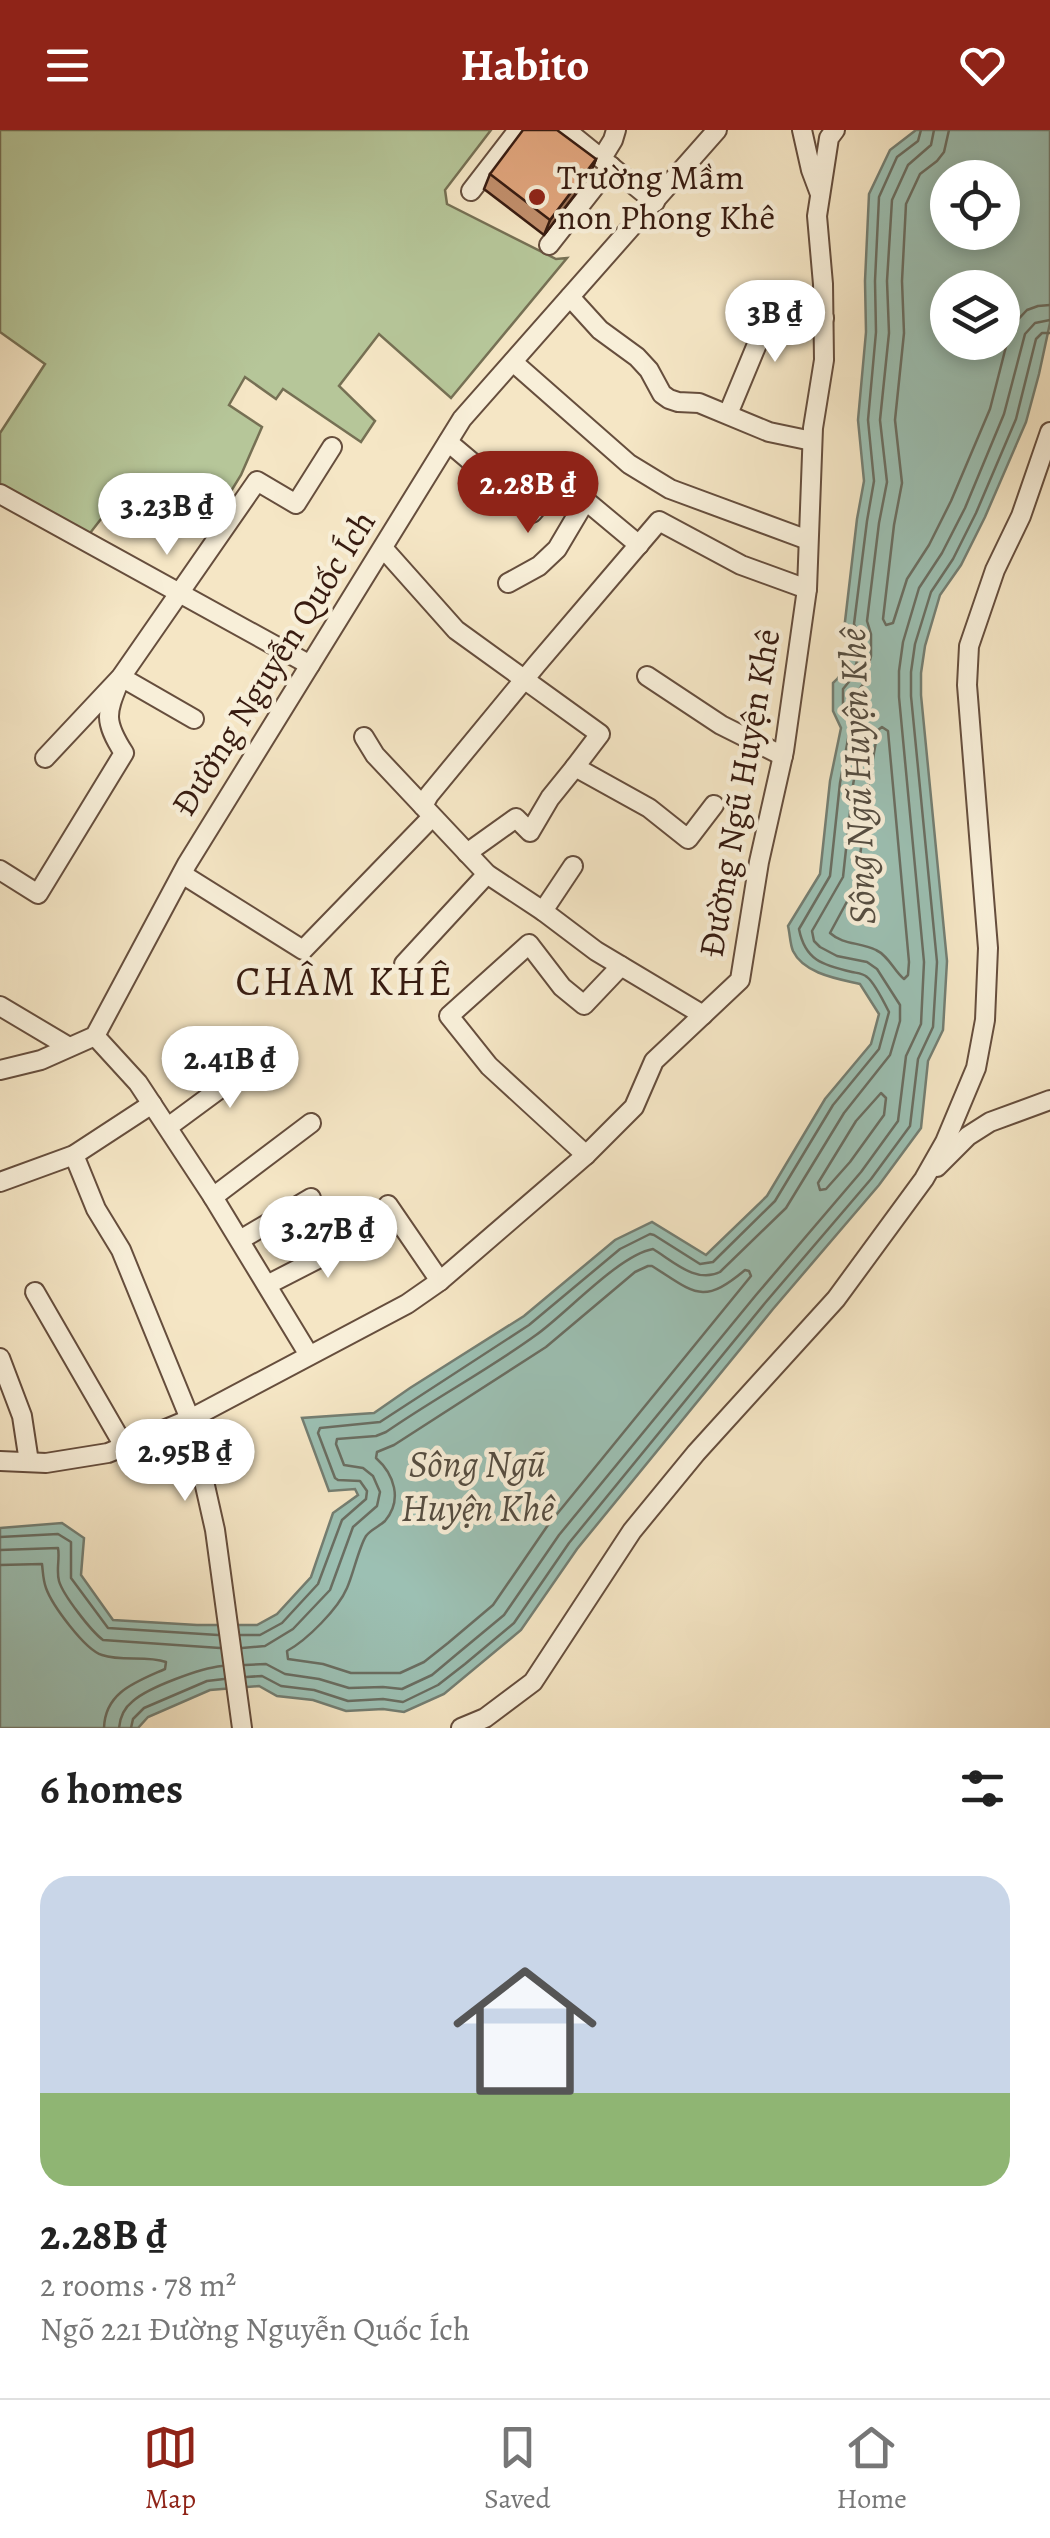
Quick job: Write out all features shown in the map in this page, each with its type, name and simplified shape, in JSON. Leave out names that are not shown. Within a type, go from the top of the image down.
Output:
[{"type":"street","points":[[471,191],[518,130]]},
{"type":"street","points":[[566,130],[655,202]]},
{"type":"street","points":[[549,244],[607,162],[616,130]]},
{"type":"street","name":"Đường Nguyễn Quốc Ích","points":[[95,1036],[182,874],[462,419],[718,130]]},
{"type":"street","points":[[802,130],[820,195]]},
{"type":"street","name":"Đường Ngũ Huyện Khê","points":[[0,1461],[46,1463],[124,1446],[190,1418],[407,1304],[586,1156],[634,1106],[654,1061],[740,980],[759,862],[783,756],[806,589],[812,441],[824,360],[824,284],[817,216],[829,138],[835,130]]},
{"type":"street","points":[[570,298],[600,330],[638,357],[669,399],[699,404],[769,432],[812,441]]},
{"type":"street","points":[[728,414],[772,318],[782,312],[824,318]]},
{"type":"street","points":[[513,362],[629,464],[670,489],[808,540]]},
{"type":"street","points":[[462,1728],[486,1718],[533,1682],[632,1531],[696,1453],[836,1299],[924,1179],[944,1142],[976,1068],[985,1020],[988,948],[967,685],[969,646],[1050,432]]},
{"type":"street","points":[[448,442],[532,513],[561,480],[639,545]]},
{"type":"street","points":[[45,758],[121,676],[256,481],[296,504],[332,447]]},
{"type":"street","points":[[0,494],[310,666]]},
{"type":"street","points":[[508,582],[539,566],[557,550],[586,500]]},
{"type":"street","points":[[182,874],[303,950],[428,812],[430,795],[660,521],[742,565],[806,589]]},
{"type":"street","points":[[382,548],[456,630],[600,734],[550,798],[530,832],[516,818],[467,853]]},
{"type":"street","points":[[121,676],[194,719]]},
{"type":"street","points":[[0,870],[38,894],[84,822],[124,753],[108,716],[121,676]]},
{"type":"street","points":[[647,676],[721,724],[783,756]]},
{"type":"street","points":[[364,737],[376,755],[487,874],[596,951],[703,1015]]},
{"type":"street","points":[[575,766],[649,808],[688,839],[714,805]]},
{"type":"street","points":[[543,911],[573,866]]},
{"type":"street","points":[[404,964],[487,874]]},
{"type":"street","points":[[586,1156],[488,1066],[449,1016],[529,944],[562,986],[584,1006],[620,966]]},
{"type":"street","points":[[0,1006],[69,1048]]},
{"type":"street","points":[[0,1070],[41,1060],[95,1036],[138,1082],[309,1354]]},
{"type":"street","points":[[168,1127],[263,1057]]},
{"type":"street","points":[[924,1179],[968,1136],[990,1122],[1050,1100]]},
{"type":"street","points":[[0,1182],[74,1155],[152,1104]]},
{"type":"street","points":[[213,1197],[311,1123]]},
{"type":"street","points":[[74,1155],[96,1209],[121,1250],[190,1418],[224,1580],[240,1720]]},
{"type":"street","points":[[240,1240],[311,1198]]},
{"type":"street","points":[[388,1205],[440,1280]]},
{"type":"street","points":[[267,1285],[341,1247],[360,1232]]},
{"type":"street","points":[[35,1292],[124,1446]]},
{"type":"street","points":[[0,1358],[22,1416],[29,1462]]},
{"type":"green space","points":[[0,130],[491,130],[445,190],[447,204],[556,259],[567,258],[451,398],[379,334],[339,386],[375,421],[361,442],[283,389],[276,399],[245,377],[229,405],[262,427],[241,475],[217,514],[172,492],[163,511],[122,492],[87,537],[0,490],[0,433],[45,364],[0,332]]},
{"type":"water","name":"Sông Ngũ Huyện Khê","points":[[916,130],[1050,130],[1050,323],[1039,374],[1026,422],[985,517],[961,565],[940,595],[921,673],[947,961],[943,1030],[928,1061],[921,1128],[879,1185],[577,1549],[521,1630],[444,1694],[404,1712],[346,1711],[313,1700],[277,1696],[259,1686],[210,1690],[148,1717],[138,1728],[0,1728],[0,1528],[62,1523],[84,1538],[81,1575],[113,1620],[257,1625],[277,1614],[311,1577],[333,1513],[358,1495],[355,1489],[329,1491],[302,1418],[374,1413],[524,1316],[615,1240],[652,1222],[706,1255],[767,1196],[825,1099],[871,1044],[879,1014],[860,984],[805,965],[793,951],[788,926],[820,874],[830,781],[841,728],[833,711],[833,683],[842,673],[848,655],[848,635],[844,630],[864,481],[858,420],[866,332],[869,194],[890,150]]},
{"type":"building","points":[[523,130],[557,130],[596,159],[550,220],[490,174]]},
{"type":"place","name":"Trường Mầm non Phong Khê","points":[[537,197]]},
{"type":"district","name":"CHÂM KHÊ","points":[[345,981]]}]
